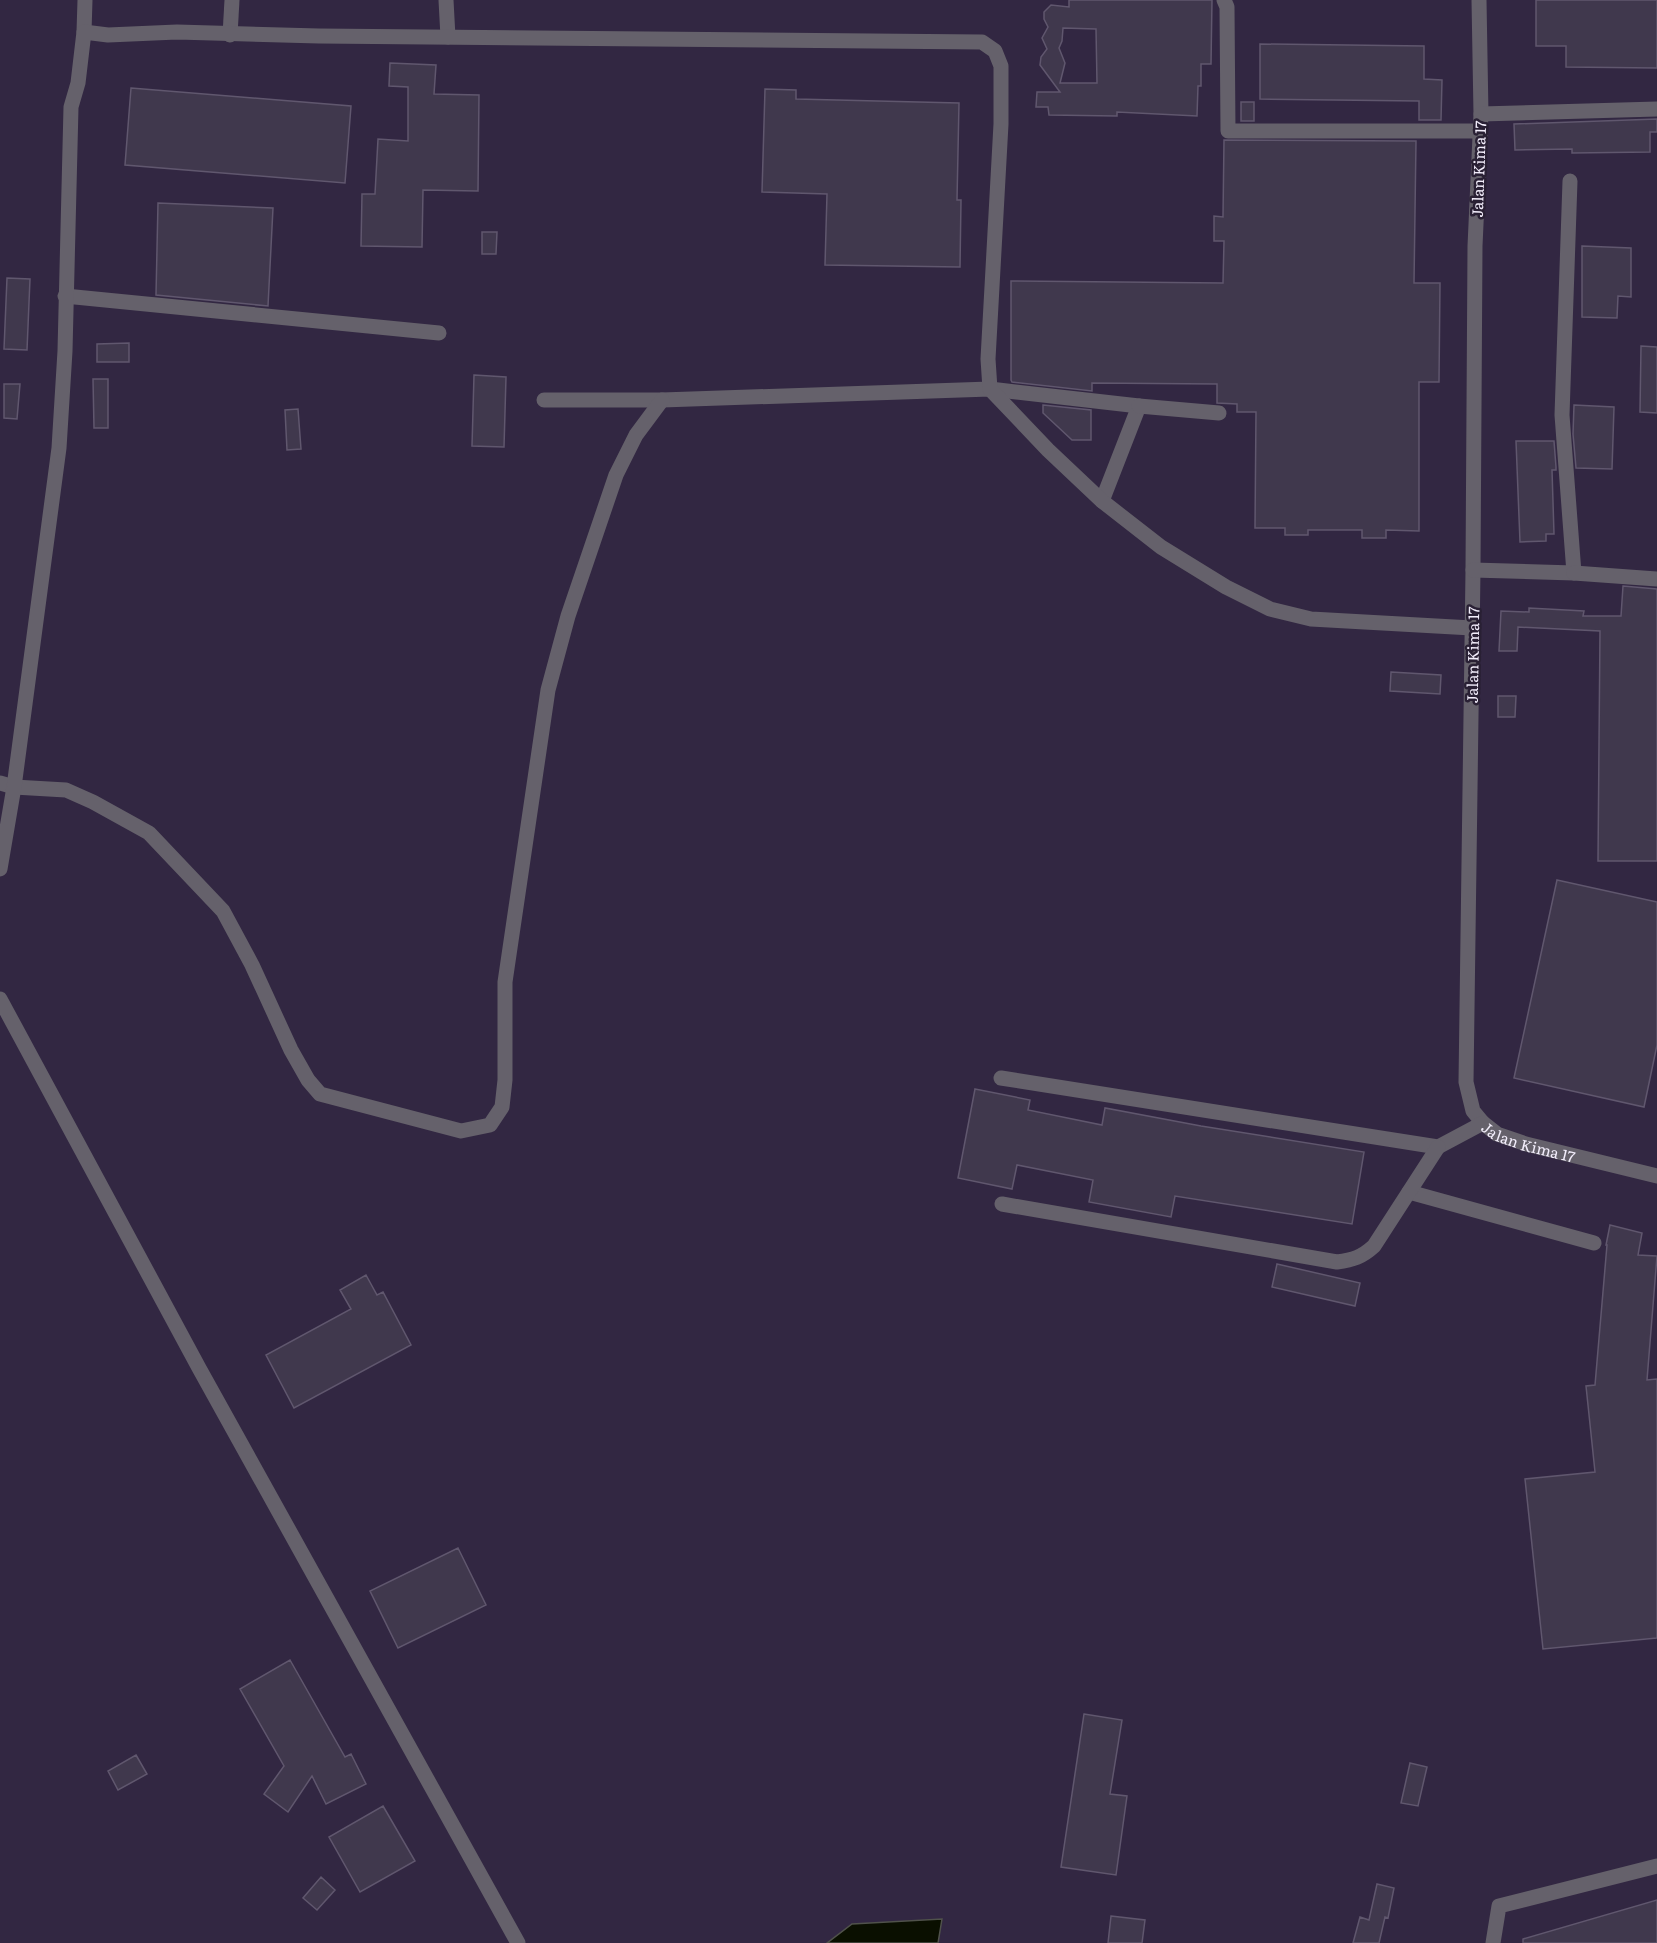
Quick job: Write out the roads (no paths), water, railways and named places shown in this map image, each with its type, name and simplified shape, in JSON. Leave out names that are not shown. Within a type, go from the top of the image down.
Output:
[{"type":"street","points":[[0,869],[7,785],[59,448],[65,351],[71,107],[78,83],[86,0]]},
{"type":"street","points":[[230,34],[232,0]]},
{"type":"street","points":[[446,0],[448,37]]},
{"type":"street","points":[[1224,0],[1227,7],[1228,131],[1480,131]]},
{"type":"street","name":"Jalan Kima 17","points":[[1479,0],[1481,114],[1475,246],[1466,1082],[1473,1111],[1497,1134],[1526,1144],[1657,1176]]},
{"type":"street","points":[[84,32],[108,35],[177,33],[982,42],[989,45],[995,51],[1001,66],[1001,124],[988,359],[990,389],[1102,501],[1161,547],[1226,587],[1270,609],[1311,620],[1472,628]]},
{"type":"street","points":[[1481,114],[1657,109]]},
{"type":"street","points":[[1570,181],[1562,415],[1574,573]]},
{"type":"street","points":[[65,296],[439,333]]},
{"type":"street","points":[[544,400],[662,400],[990,389],[1219,413]]},
{"type":"street","points":[[7,785],[66,790],[149,833],[188,877],[223,911],[252,965],[291,1050],[308,1080],[320,1094],[461,1131],[490,1125],[502,1107],[505,1080],[506,982],[548,690],[568,616],[616,475],[636,435],[662,400]]},
{"type":"street","points":[[1102,501],[1139,406]]},
{"type":"street","points":[[1473,570],[1574,573],[1657,579]]},
{"type":"street","points":[[0,999],[194,1357],[518,1943]]},
{"type":"street","points":[[1001,1078],[1438,1147]]},
{"type":"street","points":[[1002,1204],[1337,1262],[1353,1260],[1363,1256],[1374,1246],[1438,1147],[1484,1123]]},
{"type":"street","points":[[1409,1192],[1594,1243]]},
{"type":"street","points":[[1494,1943],[1499,1906],[1657,1866]]}]
